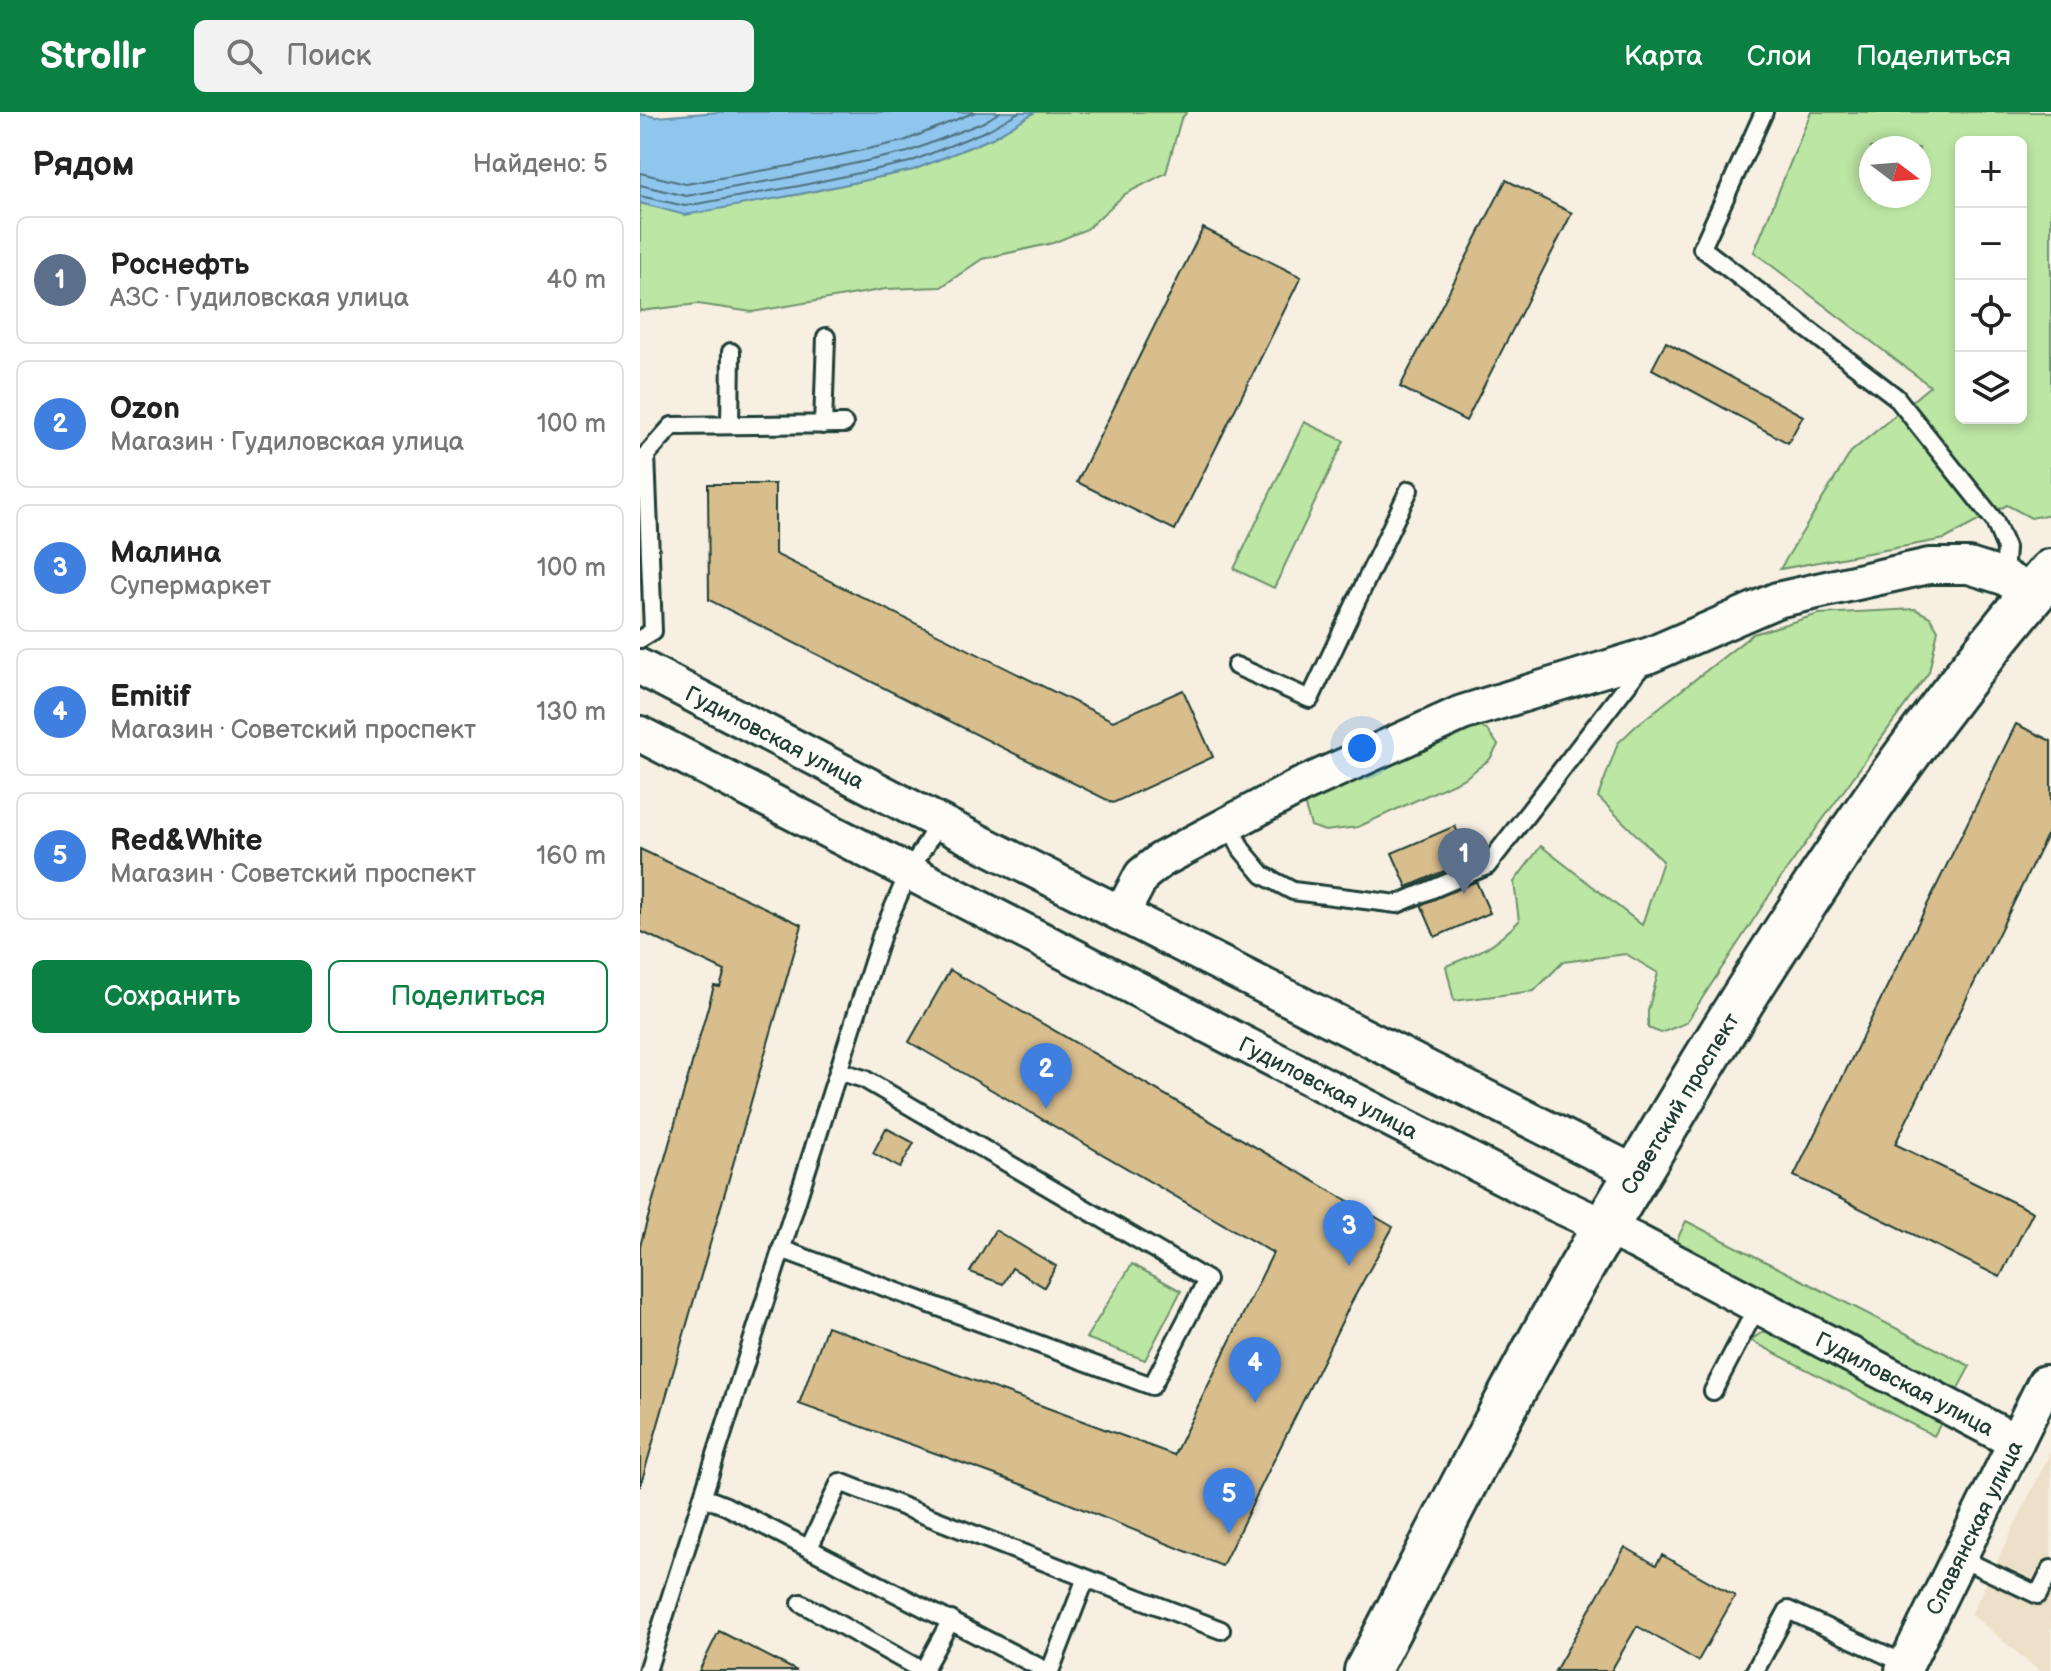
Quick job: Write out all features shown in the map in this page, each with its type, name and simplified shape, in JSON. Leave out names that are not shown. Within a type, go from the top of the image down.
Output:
[{"type":"main road","name":"Советский проспект","points":[[1367,1671],[1492,1430],[1637,1174],[1797,911],[1959,685],[2029,581]]},
{"type":"street","points":[[1122,913],[1142,875],[1161,860],[1300,786],[1462,713],[1650,655],[1792,596],[1929,566],[1969,566],[2029,581]]},
{"type":"street","name":"Гудиловская улица","points":[[640,667],[939,822],[1637,1174]]},
{"type":"street","name":"Гудиловская улица","points":[[640,734],[908,874],[1538,1195],[1607,1227],[2016,1442]]},
{"type":"street","name":"Славянская улица","points":[[1910,1669],[2045,1383]]},
{"type":"lane","points":[[1764,112],[1702,248],[1896,397],[1994,520],[2006,548],[2029,581]]},
{"type":"lane","points":[[823,425],[826,337]]},
{"type":"lane","points":[[730,425],[731,352]]},
{"type":"lane","points":[[640,639],[653,631],[643,455],[672,426],[844,424]]},
{"type":"lane","points":[[1236,666],[1310,699],[1409,490]]},
{"type":"lane","points":[[1229,824],[1242,850],[1263,875],[1293,891],[1397,904],[1487,866],[1650,655]]},
{"type":"lane","points":[[647,1671],[882,934],[908,874],[939,822]]},
{"type":"lane","points":[[781,1249],[1152,1386],[1207,1280],[864,1079],[838,1071]]},
{"type":"lane","points":[[1713,1391],[1757,1307]]},
{"type":"lane","points":[[809,1548],[840,1482],[1221,1630]]},
{"type":"lane","points":[[703,1497],[1048,1671],[1086,1578]]},
{"type":"lane","points":[[1960,1558],[2044,1599],[2051,1569]]},
{"type":"lane","points":[[801,1603],[923,1671],[951,1620]]},
{"type":"lane","points":[[1755,1671],[1788,1610],[1910,1669]]},
{"type":"shaded area","points":[[2051,1451],[2051,1671],[2039,1671],[1971,1614]]},
{"type":"green space","points":[[1035,112],[1187,112],[1181,119],[1166,173],[1125,194],[1087,229],[1053,243],[982,259],[941,287],[886,289],[752,312],[698,304],[640,311],[640,203],[685,214],[913,170],[992,138]]},
{"type":"green space","points":[[1811,112],[2051,112],[2051,514],[2031,518],[2007,505],[1945,539],[1780,569],[1851,452],[1930,386],[1754,252]]},
{"type":"green space","points":[[1304,422],[1344,441],[1274,588],[1234,569]]},
{"type":"green space","points":[[1915,609],[1930,617],[1938,630],[1929,672],[1778,882],[1686,1023],[1661,1033],[1648,1028],[1648,1011],[1658,973],[1626,954],[1563,962],[1534,991],[1454,1001],[1446,966],[1485,948],[1519,921],[1514,882],[1541,846],[1642,925],[1663,861],[1598,797],[1618,743],[1637,725],[1753,634],[1819,614]]},
{"type":"green space","points":[[1476,724],[1488,731],[1498,745],[1490,759],[1465,778],[1358,827],[1325,831],[1311,826],[1302,797],[1317,786],[1348,785],[1404,750],[1449,740]]},
{"type":"green space","points":[[1686,1221],[1970,1366],[1956,1392],[1675,1244]]},
{"type":"green space","points":[[1132,1264],[1181,1291],[1145,1360],[1086,1338]]},
{"type":"green space","points":[[1765,1331],[1941,1423],[1934,1436],[1750,1340]]},
{"type":"water","points":[[718,112],[1035,112],[992,138],[913,170],[685,215],[640,203],[640,114],[656,117]]},
{"type":"building","points":[[1506,180],[1572,213],[1466,421],[1400,387]]},
{"type":"building","points":[[1203,228],[1301,277],[1175,530],[1077,482]]},
{"type":"building","points":[[1666,342],[1803,416],[1788,443],[1652,369]]},
{"type":"building","points":[[708,484],[775,484],[775,554],[1113,721],[1183,690],[1213,757],[1113,803],[709,600]]},
{"type":"building","points":[[2016,724],[2051,741],[2051,827],[1895,1144],[2033,1212],[2000,1277],[1794,1176]]},
{"type":"building","points":[[1455,826],[1470,860],[1407,887],[1392,853]]},
{"type":"building","points":[[640,849],[802,925],[640,1487],[640,1246],[714,986],[720,987],[725,971],[640,931]]},
{"type":"building","points":[[1475,879],[1490,913],[1435,937],[1420,902]]},
{"type":"building","points":[[950,970],[1393,1227],[1351,1303],[1222,1566],[1026,1486],[799,1404],[827,1326],[1174,1455],[1273,1253],[909,1042]]},
{"type":"building","points":[[886,1128],[914,1143],[900,1168],[873,1153]]},
{"type":"building","points":[[995,1230],[1056,1266],[1044,1287],[1012,1268],[1003,1284],[970,1272]]},
{"type":"building","points":[[1625,1547],[1656,1565],[1662,1555],[1735,1596],[1698,1661],[1637,1626],[1611,1671],[1555,1671]]},
{"type":"building","points":[[719,1631],[797,1671],[699,1671]]},
{"type":"place","name":"Роснефть","points":[[1464,894]]},
{"type":"place","name":"Ozon","points":[[1046,1109]]},
{"type":"place","name":"Малина","points":[[1349,1266]]},
{"type":"place","name":"Emitif","points":[[1255,1403]]},
{"type":"place","name":"Red&White","points":[[1229,1534]]}]
